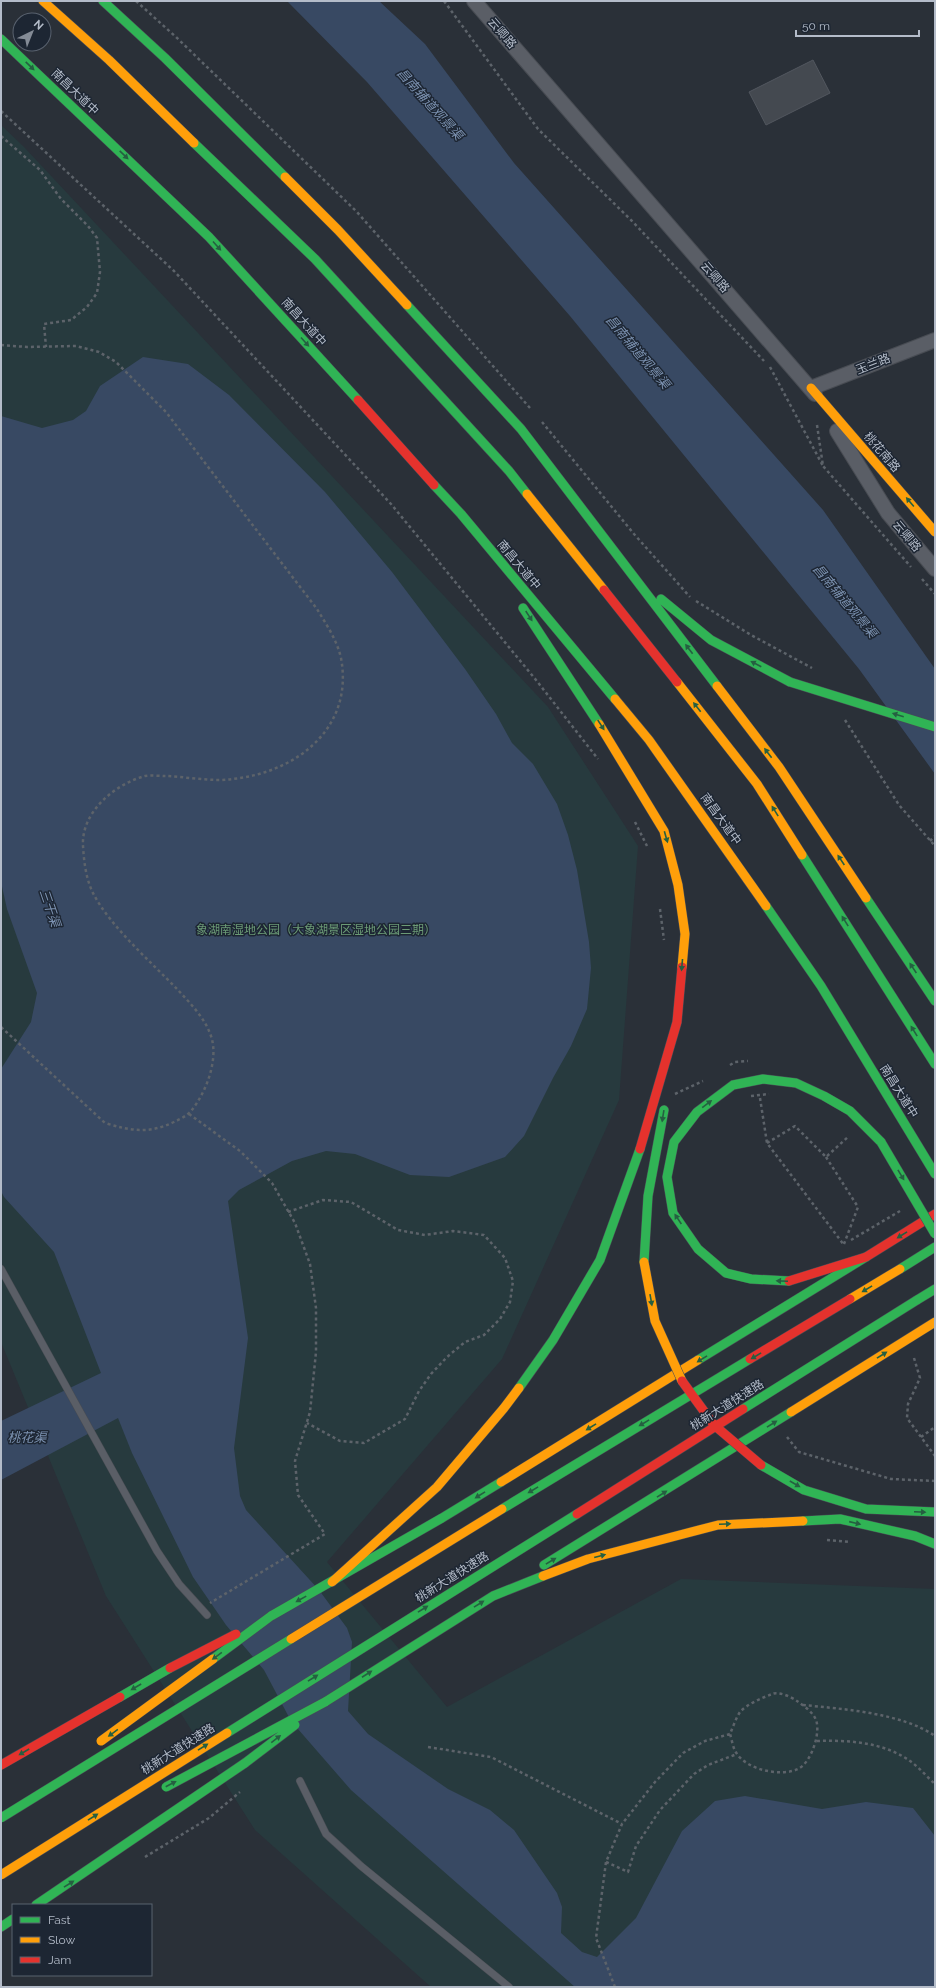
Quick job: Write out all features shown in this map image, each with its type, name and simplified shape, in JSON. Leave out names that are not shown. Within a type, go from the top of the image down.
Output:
[{"type":"main road","points":[[43,1],[109,60],[315,259],[509,471],[758,784],[935,1064]]},
{"type":"main road","points":[[103,1],[165,58],[338,230],[521,429],[655,593],[711,640],[790,682],[935,726]]},
{"type":"main road","name":"南昌大道中","points":[[1,39],[209,237],[461,514],[649,740],[731,855],[820,986],[935,1174]]},
{"type":"main road","name":"桃花南路","points":[[811,388],[935,532]]},
{"type":"main road","points":[[521,429],[779,767],[935,1001]]},
{"type":"main road","points":[[461,514],[509,586]]},
{"type":"main road","points":[[518,600],[618,752],[664,831],[678,885],[685,934],[677,1022],[667,1088]]},
{"type":"main road","points":[[332,1582],[437,1488],[504,1408],[553,1340],[600,1260],[637,1160],[677,1022]]},
{"type":"main road","points":[[866,1257],[789,1281],[751,1279],[726,1273],[698,1249],[673,1212],[667,1177],[674,1142],[697,1112],[733,1085],[764,1079],[796,1083],[824,1096],[850,1111],[881,1142],[935,1234]]},
{"type":"main road","points":[[665,1103],[648,1196],[644,1262],[655,1321],[678,1377],[714,1426],[761,1465],[804,1490],[866,1509],[935,1512]]},
{"type":"main road","points":[[1,1765],[170,1668],[271,1616],[332,1582],[449,1514],[935,1214]]},
{"type":"main road","points":[[1,1818],[453,1538],[935,1247]]},
{"type":"main road","name":"桃新大道快速路","points":[[1,1875],[935,1289]]},
{"type":"main road","points":[[38,1904],[245,1763],[325,1702],[386,1662],[620,1519],[935,1322]]},
{"type":"main road","points":[[493,1596],[588,1559],[718,1525],[840,1519],[915,1536],[935,1544]]},
{"type":"main road","points":[[91,1748],[271,1616]]},
{"type":"main road","points":[[156,1792],[325,1702]]},
{"type":"main road","points":[[1,1815],[65,1767]]},
{"type":"main road","points":[[1,1875],[121,1811]]},
{"type":"main road","points":[[1,1927],[12,1920]]},
{"type":"street","name":"云卿路","points":[[474,1],[811,388],[888,514],[935,569]]},
{"type":"street","name":"玉兰路","points":[[811,388],[935,340]]},
{"type":"lane","points":[[1,1269],[157,1551],[179,1584],[207,1615]]},
{"type":"lane","points":[[300,1781],[326,1834],[361,1866],[509,1987]]},
{"type":"path","points":[[136,1],[176,37],[357,212],[534,413]]},
{"type":"path","points":[[444,1],[538,129],[632,222],[770,368],[823,466]]},
{"type":"path","points":[[1,111],[174,271],[391,504],[536,680],[599,761]]},
{"type":"path","points":[[1,136],[40,170],[61,199],[88,226],[97,238],[100,272],[97,293],[86,307],[71,320],[44,324],[46,347]]},
{"type":"path","points":[[1,346],[76,346],[99,352],[116,362],[166,412],[317,609],[333,635],[341,657],[343,685],[331,725],[302,756],[262,773],[232,779],[147,776],[128,783],[97,805],[83,837],[87,878],[94,894],[110,919],[193,1006],[212,1037],[212,1058],[208,1083],[200,1101],[189,1114],[167,1125],[147,1131],[127,1129],[105,1123],[2,1030]]},
{"type":"path","points":[[539,419],[634,534],[693,599],[751,635],[812,667],[816,674]]},
{"type":"path","points":[[841,713],[899,805],[935,846]]},
{"type":"path","points":[[634,821],[648,849]]},
{"type":"path","points":[[930,840],[935,836]]},
{"type":"path","points":[[660,908],[665,946]]},
{"type":"path","points":[[759,1091],[767,1143],[844,1245]]},
{"type":"path","points":[[744,1096],[769,1094]]},
{"type":"path","points":[[189,1114],[240,1151],[272,1183],[288,1212],[310,1264],[316,1308],[316,1352],[310,1412],[295,1461],[298,1495],[325,1534],[201,1608]]},
{"type":"path","points":[[767,1143],[795,1126],[826,1157],[858,1207],[844,1245]]},
{"type":"path","points":[[826,1157],[854,1131]]},
{"type":"path","points":[[288,1212],[322,1200],[351,1202],[398,1230],[425,1235],[453,1231],[484,1235],[505,1258],[513,1281],[510,1302],[500,1319],[484,1335],[466,1342],[447,1357],[431,1374],[419,1391],[405,1419],[364,1443],[340,1442],[307,1422]]},
{"type":"path","points":[[837,1248],[902,1209]]},
{"type":"path","points":[[907,1359],[914,1355],[920,1378],[908,1404],[907,1418],[935,1456]]},
{"type":"path","points":[[921,1437],[935,1427]]},
{"type":"path","points":[[784,1434],[799,1452],[891,1479],[935,1480]]},
{"type":"path","points":[[824,1540],[855,1543]]},
{"type":"path","points":[[775,1692],[790,1697],[801,1704],[816,1721],[817,1741],[809,1759],[799,1769],[766,1772],[749,1764],[737,1754],[730,1734],[740,1712],[760,1699],[775,1692]]},
{"type":"path","points":[[801,1704],[865,1712],[899,1720],[929,1732],[935,1736]]},
{"type":"path","points":[[615,1987],[596,1938],[606,1862],[622,1824],[655,1782],[683,1753],[705,1741],[730,1734]]},
{"type":"path","points":[[817,1741],[839,1740],[878,1746],[908,1759],[935,1784]]},
{"type":"path","points":[[428,1748],[491,1758],[622,1824]]},
{"type":"path","points":[[606,1862],[628,1872],[636,1846],[660,1810],[694,1774],[708,1765],[737,1754]]},
{"type":"path","points":[[141,1860],[209,1818],[245,1787]]},
{"type":"green space","name":"象湖南湿地公园（大象湖景区湿地公园三期）","points":[[1,125],[24,147],[548,707],[638,846],[619,1100],[502,1359],[327,1562],[447,1707],[681,1579],[935,1589],[935,1987],[431,1987],[255,1830],[106,1596],[1,1342]]},
{"type":"water","name":"昌南辅道观景渠","points":[[287,1],[379,1],[425,44],[514,163],[823,510],[935,669],[935,774],[859,669],[570,316],[367,82]]},
{"type":"water","points":[[143,357],[188,364],[229,395],[325,492],[392,572],[465,669],[496,714],[512,743],[533,764],[557,804],[568,835],[577,870],[589,942],[591,968],[587,1009],[571,1046],[524,1136],[505,1157],[449,1177],[410,1175],[355,1154],[326,1151],[292,1161],[239,1190],[228,1201],[248,1338],[234,1448],[240,1496],[246,1510],[319,1590],[347,1628],[352,1642],[348,1711],[368,1734],[448,1789],[490,1810],[514,1830],[557,1893],[562,1907],[561,1933],[582,1952],[597,1957],[636,1918],[682,1831],[715,1801],[745,1796],[822,1809],[866,1802],[913,1808],[935,1836],[935,1987],[575,1987],[351,1790],[291,1721],[264,1670],[226,1625],[193,1577],[132,1453],[118,1418],[1,1480],[1,1421],[101,1373],[54,1252],[4,1197],[1,1191],[1,1069],[31,1022],[37,993],[7,909],[1,882],[1,416],[42,428],[73,420],[86,411],[100,386]]},
{"type":"building","points":[[813,60],[830,93],[766,125],[749,92]]},
{"type":"traffic: fast","points":[[103,1],[165,58],[285,177]]},
{"type":"traffic: fast","points":[[1,39],[209,237],[358,400]]},
{"type":"traffic: fast","points":[[194,143],[315,259],[509,471],[527,494]]},
{"type":"traffic: fast","points":[[407,305],[521,429],[717,686]]},
{"type":"traffic: fast","points":[[434,485],[461,514],[615,699]]},
{"type":"traffic: fast","points":[[661,599],[711,640],[790,682]]},
{"type":"traffic: fast","points":[[523,608],[599,724]]},
{"type":"traffic: fast","points":[[790,682],[935,727]]},
{"type":"traffic: fast","points":[[802,855],[935,1064]]},
{"type":"traffic: fast","points":[[866,898],[935,1001]]},
{"type":"traffic: fast","points":[[766,906],[821,986],[935,1174]]},
{"type":"traffic: fast","points":[[789,1281],[751,1279],[726,1273],[698,1249],[673,1213],[667,1177],[674,1142],[697,1112],[733,1085],[763,1079],[796,1083],[824,1096],[850,1111],[881,1142]]},
{"type":"traffic: fast","points":[[644,1262],[648,1196],[664,1110]]},
{"type":"traffic: fast","points":[[881,1142],[935,1234]]},
{"type":"traffic: fast","points":[[519,1388],[553,1340],[600,1260],[640,1149]]},
{"type":"traffic: fast","points":[[900,1269],[935,1247]]},
{"type":"traffic: fast","points":[[698,1360],[866,1257]]},
{"type":"traffic: fast","points":[[917,1300],[935,1289]]},
{"type":"traffic: fast","points":[[743,1409],[917,1300]]},
{"type":"traffic: fast","points":[[502,1509],[750,1359]]},
{"type":"traffic: fast","points":[[544,1565],[791,1412]]},
{"type":"traffic: fast","points":[[761,1465],[804,1490],[866,1509],[935,1512]]},
{"type":"traffic: fast","points":[[271,1616],[442,1518],[501,1482]]},
{"type":"traffic: fast","points":[[227,1733],[577,1514]]},
{"type":"traffic: fast","points":[[803,1521],[840,1519],[915,1536],[935,1544]]},
{"type":"traffic: fast","points":[[325,1702],[493,1596],[543,1576]]},
{"type":"traffic: fast","points":[[213,1659],[271,1616]]},
{"type":"traffic: fast","points":[[1,1818],[291,1639]]},
{"type":"traffic: fast","points":[[120,1697],[170,1668]]},
{"type":"traffic: fast","points":[[166,1787],[325,1702]]},
{"type":"traffic: fast","points":[[245,1763],[295,1725]]},
{"type":"traffic: fast","points":[[37,1904],[245,1763]]},
{"type":"traffic: fast","points":[[1,1927],[12,1920]]},
{"type":"traffic: slow","points":[[43,1],[109,60],[194,143]]},
{"type":"traffic: slow","points":[[285,177],[338,230],[407,305]]},
{"type":"traffic: slow","points":[[811,388],[935,532]]},
{"type":"traffic: slow","points":[[527,494],[604,590]]},
{"type":"traffic: slow","points":[[677,682],[757,784],[802,855]]},
{"type":"traffic: slow","points":[[717,686],[779,767],[866,898]]},
{"type":"traffic: slow","points":[[615,699],[649,740],[766,906]]},
{"type":"traffic: slow","points":[[599,724],[664,831],[678,885],[685,934],[682,967]]},
{"type":"traffic: slow","points":[[644,1262],[655,1321],[682,1381]]},
{"type":"traffic: slow","points":[[850,1299],[900,1269]]},
{"type":"traffic: slow","points":[[791,1412],[935,1322]]},
{"type":"traffic: slow","points":[[501,1482],[698,1360]]},
{"type":"traffic: slow","points":[[332,1582],[437,1487],[504,1408],[519,1388]]},
{"type":"traffic: slow","points":[[291,1639],[502,1509]]},
{"type":"traffic: slow","points":[[543,1576],[588,1559],[718,1525],[803,1521]]},
{"type":"traffic: slow","points":[[101,1741],[213,1659]]},
{"type":"traffic: slow","points":[[1,1875],[227,1733]]},
{"type":"traffic: jam","points":[[358,400],[434,485]]},
{"type":"traffic: jam","points":[[604,590],[677,682]]},
{"type":"traffic: jam","points":[[640,1149],[677,1022],[682,967]]},
{"type":"traffic: jam","points":[[789,1281],[866,1257],[935,1214]]},
{"type":"traffic: jam","points":[[750,1359],[850,1299]]},
{"type":"traffic: jam","points":[[682,1381],[714,1425],[761,1465]]},
{"type":"traffic: jam","points":[[577,1514],[743,1409]]},
{"type":"traffic: jam","points":[[170,1668],[236,1634]]},
{"type":"traffic: jam","points":[[1,1765],[120,1697]]},
{"type":"water label","name":"三干渠","points":[[50,908]]},
{"type":"water label","name":"桃花渠","points":[[27,1437]]}]
